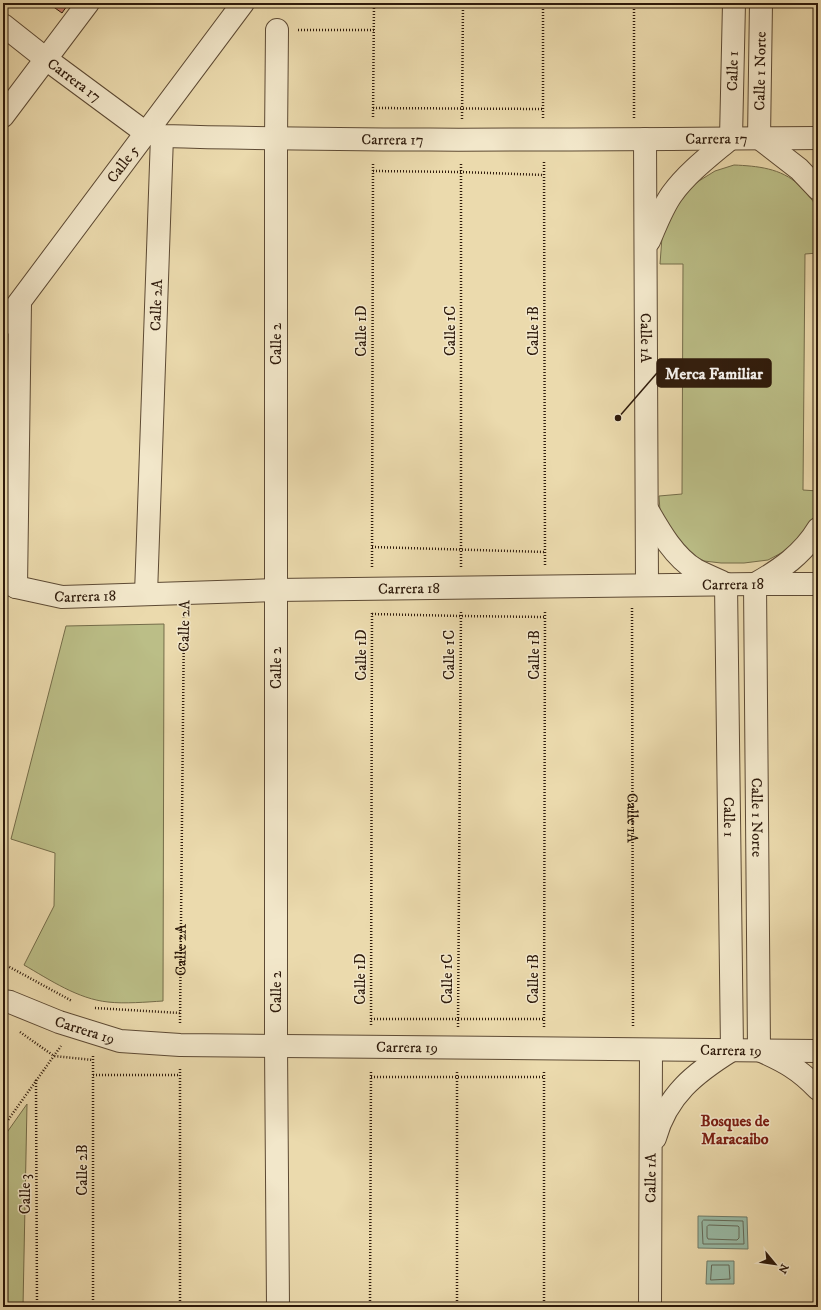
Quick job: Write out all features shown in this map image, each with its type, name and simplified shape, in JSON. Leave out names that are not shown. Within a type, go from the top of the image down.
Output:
[{"type":"street","points":[[3,116],[88,3]]},
{"type":"street","name":"Calle 5","points":[[3,324],[154,135],[243,3]]},
{"type":"street","name":"Calle 1","points":[[731,138],[734,3]]},
{"type":"street","name":"Calle 1 Norte","points":[[759,138],[761,3]]},
{"type":"street","name":"Carrera 17","points":[[3,25],[46,58],[154,135],[276,140],[373,141],[818,138]]},
{"type":"street","name":"Calle 2","points":[[277,30],[276,1046],[278,1307]]},
{"type":"street","name":"Calle 2A","points":[[146,594],[154,135]]},
{"type":"street","points":[[646,250],[659,218],[672,194],[692,173],[731,138]]},
{"type":"street","points":[[759,138],[799,168],[818,189]]},
{"type":"street","name":"Calle 1A","points":[[640,139],[646,250],[647,508],[640,586]]},
{"type":"street","points":[[10,583],[20,302]]},
{"type":"street","points":[[647,508],[658,528],[674,551],[694,569],[726,584]]},
{"type":"street","points":[[755,584],[774,573],[793,559],[813,538],[818,529]]},
{"type":"street","name":"Carrera 18","points":[[10,583],[62,597],[276,590],[818,584]]},
{"type":"street","name":"Calle 1","points":[[726,584],[732,1050]]},
{"type":"street","name":"Calle 1 Norte","points":[[755,584],[759,1050]]},
{"type":"street","name":"Carrera 19","points":[[3,1001],[10,1002],[84,1030],[120,1041],[180,1045],[818,1051]]},
{"type":"street","name":"Calle 1A","points":[[642,1050],[650,1154],[650,1307]]},
{"type":"street","points":[[650,1154],[658,1126],[669,1105],[686,1084],[708,1065],[732,1050]]},
{"type":"street","points":[[759,1050],[786,1062],[805,1076],[818,1089]]},
{"type":"path","name":"Calle 1D","points":[[370,1307],[374,3]]},
{"type":"path","name":"Calle 1C","points":[[457,1307],[463,3]]},
{"type":"path","name":"Calle 1B","points":[[543,3],[545,552],[544,1307]]},
{"type":"path","points":[[634,3],[640,139]]},
{"type":"path","points":[[277,30],[374,30]]},
{"type":"path","points":[[373,108],[543,109]]},
{"type":"path","points":[[373,171],[544,174]]},
{"type":"path","points":[[372,547],[545,552]]},
{"type":"path","name":"Calle 1A","points":[[640,586],[642,1050]]},
{"type":"path","name":"Calle 2A","points":[[180,1307],[180,1013],[185,592]]},
{"type":"path","points":[[372,614],[545,617]]},
{"type":"path","points":[[4,964],[78,1004]]},
{"type":"path","points":[[93,1008],[180,1013]]},
{"type":"path","points":[[371,1019],[544,1019]]},
{"type":"path","points":[[16,1029],[54,1056],[93,1060]]},
{"type":"path","points":[[3,1127],[54,1056],[84,1030]]},
{"type":"path","name":"Calle 2B","points":[[84,1030],[93,1060],[94,1307]]},
{"type":"path","points":[[93,1075],[180,1075]]},
{"type":"path","points":[[371,1077],[544,1077]]},
{"type":"path","name":"Calle 3","points":[[36,1080],[37,1307]]},
{"type":"green space","points":[[734,165],[760,167],[777,171],[792,179],[817,206],[818,210],[818,253],[805,254],[803,490],[818,491],[818,514],[805,533],[785,551],[768,560],[744,563],[721,563],[704,561],[687,552],[660,511],[659,496],[682,494],[683,264],[660,264],[662,237],[677,202],[694,184],[715,171]]},
{"type":"green space","points":[[3,351],[5,559],[3,557]]},
{"type":"green space","points":[[164,624],[163,1001],[114,1003],[97,1000],[75,993],[54,983],[24,965],[54,906],[55,853],[11,839],[66,626]]},
{"type":"green space","points":[[27,1104],[23,1307],[3,1307],[3,1138]]},
{"type":"water","points":[[698,1216],[747,1217],[748,1249],[698,1248]]},
{"type":"water","points":[[707,1261],[734,1261],[734,1284],[706,1284]]},
{"type":"building","points":[[48,3],[69,3],[62,13]]},
{"type":"place","name":"Merca Familiar","points":[[618,418]]},
{"type":"district","name":"Bosques de Maracaibo","points":[[735,1129]]}]
